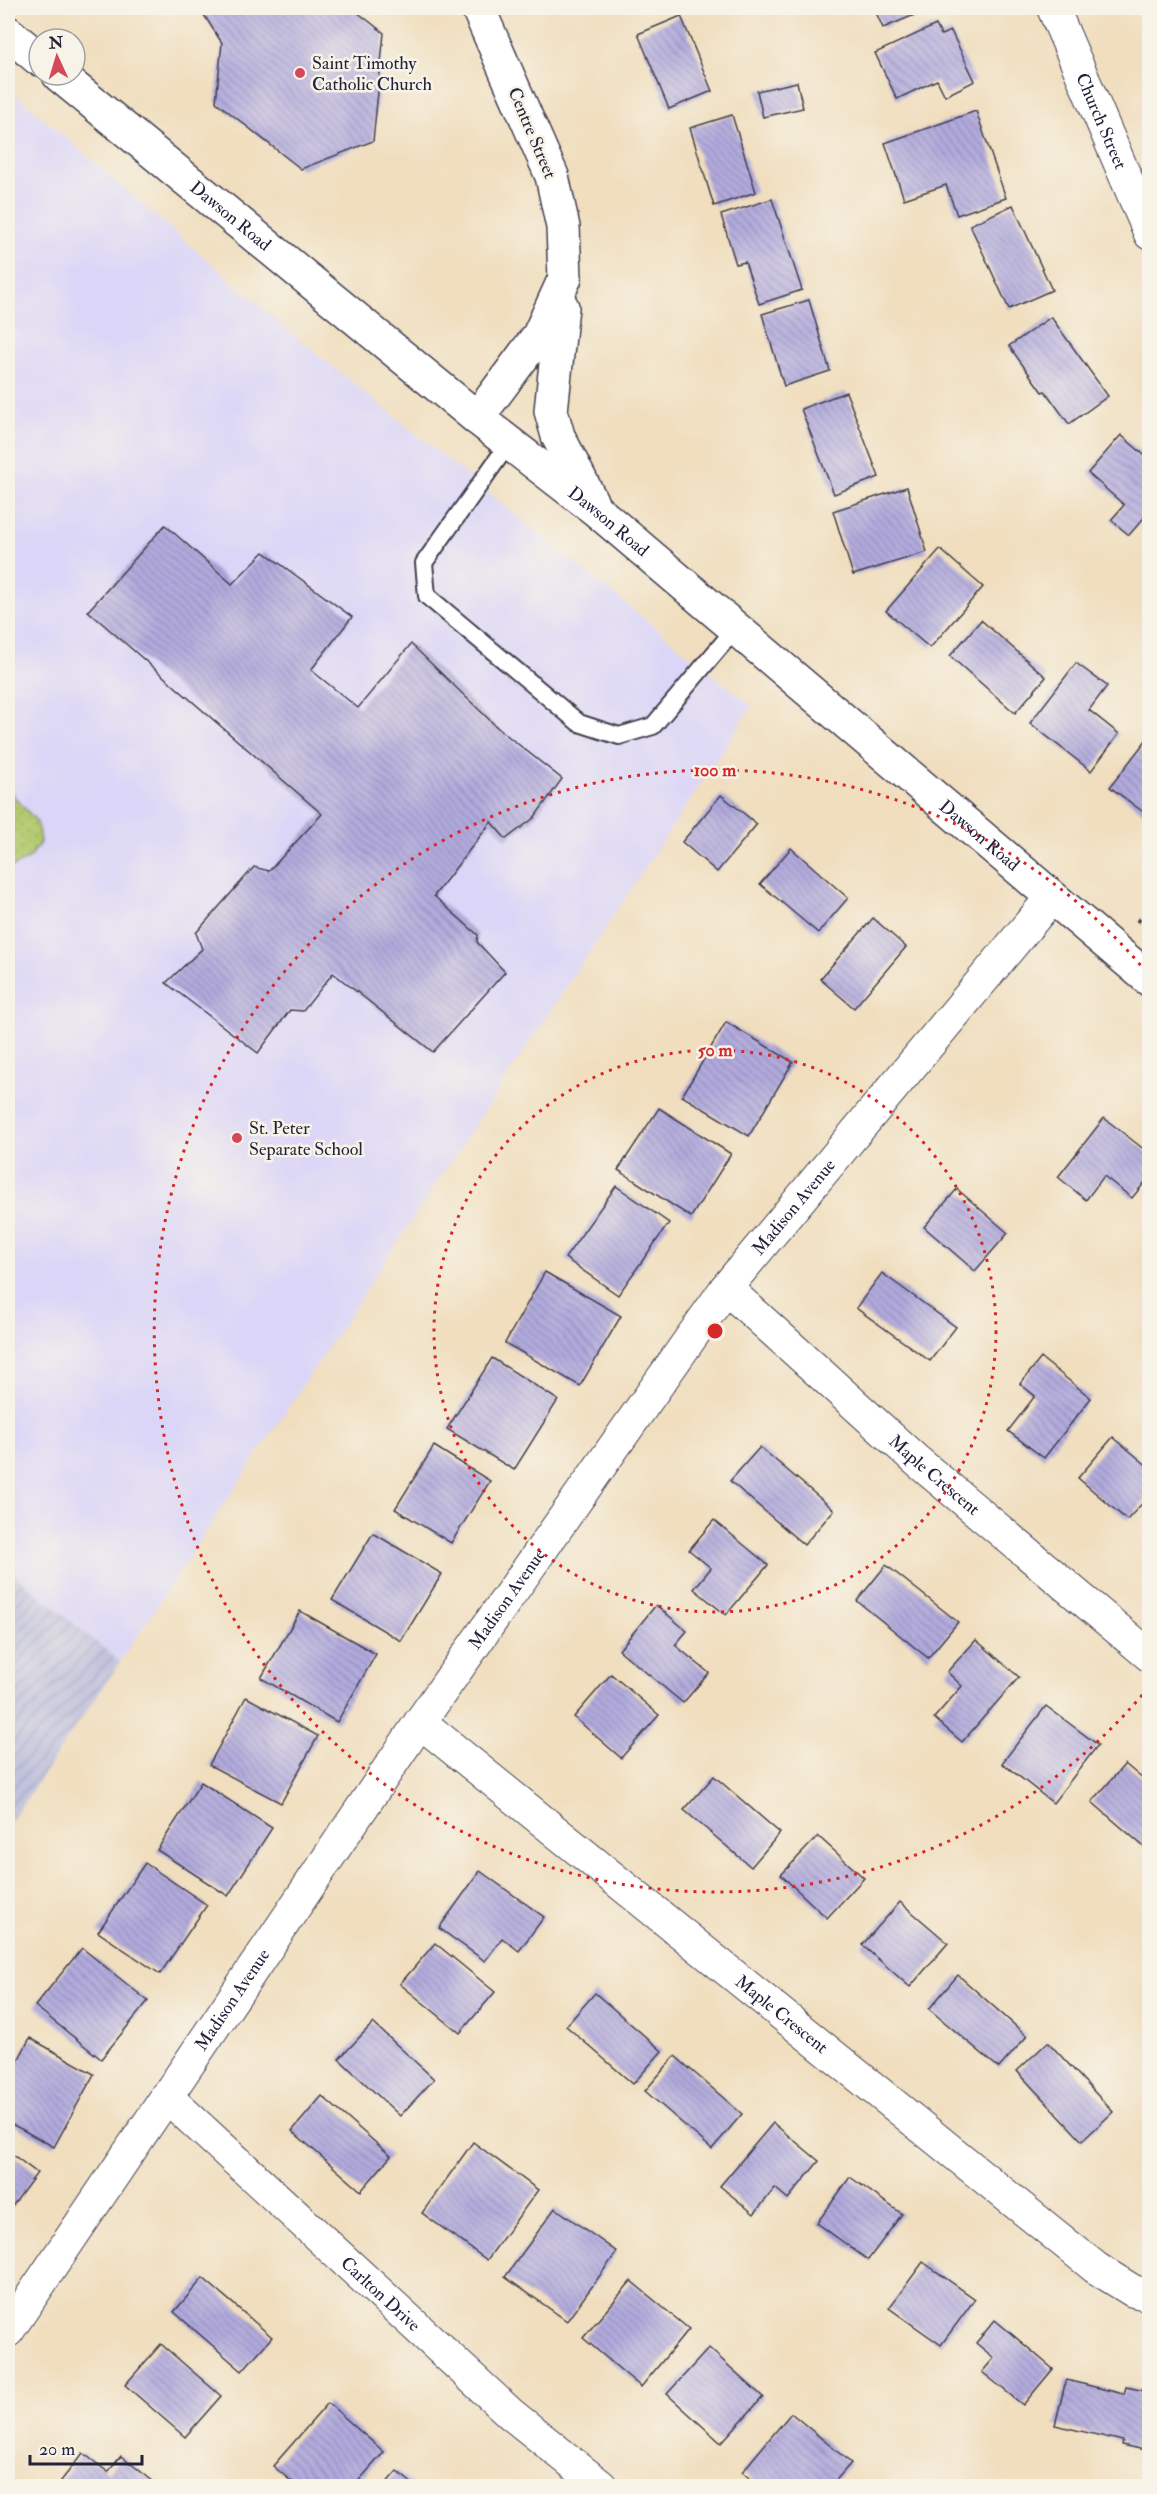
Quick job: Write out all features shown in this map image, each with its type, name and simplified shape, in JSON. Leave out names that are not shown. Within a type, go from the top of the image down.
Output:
[{"type":"street","name":"Centre Street","points":[[477,418],[539,335],[565,278],[563,227],[552,176],[478,8]]},
{"type":"street","name":"Church Street","points":[[1053,8],[1149,234]]},
{"type":"street","points":[[8,33],[27,49]]},
{"type":"street","name":"Dawson Road","points":[[74,87],[477,418],[596,510],[1149,980]]},
{"type":"street","points":[[565,278],[551,411],[558,436],[596,510]]},
{"type":"street","name":"Madison Avenue","points":[[8,2331],[420,1722],[726,1288],[1051,898]]},
{"type":"street","name":"Maple Crescent","points":[[726,1288],[917,1461],[1149,1656]]},
{"type":"street","name":"Maple Crescent","points":[[420,1722],[1096,2268],[1134,2291],[1149,2295]]},
{"type":"street","name":"Carlton Drive","points":[[166,2096],[511,2414],[601,2487]]},
{"type":"lane","points":[[509,443],[424,563],[427,596],[579,723],[619,735],[653,726],[735,629]]},
{"type":"shaded area","name":"St. Peter Separate School","points":[[8,88],[295,336],[752,706],[120,1662],[8,1569]]},
{"type":"shaded area","points":[[8,1569],[120,1662],[8,1825]]},
{"type":"green space","points":[[8,790],[37,822],[40,842],[30,858],[8,869]]},
{"type":"building","name":"Saint Timothy Catholic Church","points":[[216,8],[352,8],[384,33],[373,141],[301,169],[216,102],[222,43],[204,15]]},
{"type":"building","points":[[874,8],[923,8],[924,11],[883,28]]},
{"type":"building","points":[[681,16],[712,91],[669,109],[638,34]]},
{"type":"building","points":[[936,25],[941,35],[951,31],[975,81],[945,96],[937,80],[897,99],[875,53]]},
{"type":"building","points":[[797,82],[803,108],[763,117],[757,91]]},
{"type":"building","points":[[976,111],[1006,198],[957,215],[946,185],[904,199],[885,143]]},
{"type":"building","points":[[732,115],[756,192],[714,206],[690,128]]},
{"type":"building","points":[[772,199],[802,290],[759,304],[745,262],[736,264],[721,215]]},
{"type":"building","points":[[1013,205],[1052,290],[1009,309],[970,225]]},
{"type":"building","points":[[809,300],[830,371],[784,386],[762,314]]},
{"type":"building","points":[[1051,317],[1108,396],[1069,424],[1045,391],[1042,392],[1009,346]]},
{"type":"building","points":[[846,392],[879,477],[834,494],[801,409]]},
{"type":"building","points":[[1121,435],[1150,460],[1150,511],[1129,535],[1111,520],[1124,505],[1088,473]]},
{"type":"building","points":[[907,487],[927,552],[853,575],[833,511]]},
{"type":"building","points":[[165,525],[232,584],[264,552],[352,617],[311,670],[358,708],[411,644],[499,729],[562,779],[534,818],[506,839],[491,822],[434,896],[478,935],[477,942],[505,972],[433,1052],[333,973],[303,1011],[290,1010],[258,1053],[166,983],[202,949],[196,933],[254,867],[269,871],[322,814],[88,611]]},
{"type":"building","points":[[940,549],[983,587],[930,648],[886,611]]},
{"type":"building","points":[[981,620],[1046,677],[1015,713],[950,656]]},
{"type":"building","points":[[1076,663],[1107,686],[1089,710],[1119,734],[1091,771],[1030,723]]},
{"type":"building","points":[[1150,735],[1150,817],[1110,787]]},
{"type":"building","points":[[721,795],[757,824],[717,872],[682,842]]},
{"type":"building","points":[[791,848],[848,898],[818,933],[760,884]]},
{"type":"building","points":[[873,918],[906,947],[854,1008],[820,979]]},
{"type":"building","points":[[726,1022],[793,1062],[749,1136],[682,1096]]},
{"type":"building","points":[[659,1108],[731,1154],[691,1217],[618,1170]]},
{"type":"building","points":[[1104,1118],[1150,1154],[1150,1176],[1132,1198],[1104,1176],[1086,1200],[1058,1177]]},
{"type":"building","points":[[616,1186],[669,1223],[618,1295],[565,1258]]},
{"type":"building","points":[[957,1189],[1008,1233],[975,1271],[924,1227]]},
{"type":"building","points":[[545,1272],[621,1316],[580,1386],[505,1343]]},
{"type":"building","points":[[882,1273],[956,1327],[930,1361],[856,1308]]},
{"type":"building","points":[[492,1358],[558,1400],[514,1470],[447,1429]]},
{"type":"building","points":[[1041,1358],[1091,1398],[1044,1458],[1008,1431],[1035,1396],[1020,1384]]},
{"type":"building","points":[[1113,1437],[1150,1468],[1150,1495],[1127,1520],[1078,1478]]},
{"type":"building","points":[[434,1446],[490,1481],[451,1543],[395,1509]]},
{"type":"building","points":[[760,1447],[834,1510],[804,1545],[730,1481]]},
{"type":"building","points":[[714,1520],[768,1565],[726,1615],[694,1589],[711,1568],[689,1550]]},
{"type":"building","points":[[373,1533],[442,1574],[401,1641],[332,1600]]},
{"type":"building","points":[[886,1565],[958,1622],[928,1658],[857,1601]]},
{"type":"building","points":[[656,1605],[687,1631],[675,1645],[709,1673],[683,1703],[619,1650]]},
{"type":"building","points":[[300,1611],[376,1654],[337,1722],[261,1678]]},
{"type":"building","points":[[976,1640],[1019,1677],[962,1742],[934,1718],[962,1686],[947,1672]]},
{"type":"building","points":[[611,1674],[659,1715],[621,1758],[574,1717]]},
{"type":"building","points":[[246,1697],[318,1736],[281,1803],[209,1765]]},
{"type":"building","points":[[1046,1706],[1098,1745],[1053,1803],[1002,1763]]},
{"type":"building","points":[[1125,1764],[1150,1785],[1150,1852],[1092,1802]]},
{"type":"building","points":[[714,1776],[780,1833],[751,1867],[684,1810]]},
{"type":"building","points":[[201,1782],[272,1828],[228,1896],[157,1850]]},
{"type":"building","points":[[818,1836],[864,1878],[827,1918],[781,1875]]},
{"type":"building","points":[[145,1863],[207,1905],[160,1974],[98,1932]]},
{"type":"building","points":[[480,1871],[544,1917],[519,1951],[502,1938],[485,1961],[439,1928]]},
{"type":"building","points":[[900,1902],[948,1943],[910,1987],[862,1945]]},
{"type":"building","points":[[435,1943],[495,1992],[460,2033],[400,1984]]},
{"type":"building","points":[[82,1948],[148,2001],[101,2059],[35,2006]]},
{"type":"building","points":[[958,1975],[1027,2036],[999,2068],[929,2009]]},
{"type":"building","points":[[595,1993],[662,2051],[633,2084],[566,2026]]},
{"type":"building","points":[[373,2023],[434,2079],[400,2116],[339,2059]]},
{"type":"building","points":[[30,2038],[94,2074],[54,2147],[8,2122],[8,2079]]},
{"type":"building","points":[[1048,2042],[1113,2112],[1082,2141],[1017,2071]]},
{"type":"building","points":[[675,2056],[742,2114],[712,2149],[645,2091]]},
{"type":"building","points":[[322,2096],[391,2156],[361,2191],[292,2131]]},
{"type":"building","points":[[773,2123],[819,2161],[788,2199],[775,2188],[754,2214],[720,2186]]},
{"type":"building","points":[[473,2142],[538,2190],[487,2260],[422,2213]]},
{"type":"building","points":[[8,2151],[37,2173],[8,2212]]},
{"type":"building","points":[[850,2177],[902,2214],[868,2260],[817,2223]]},
{"type":"building","points":[[555,2208],[617,2252],[567,2321],[505,2277]]},
{"type":"building","points":[[923,2262],[975,2299],[941,2345],[889,2308]]},
{"type":"building","points":[[203,2278],[272,2337],[242,2371],[174,2312]]},
{"type":"building","points":[[631,2281],[689,2329],[641,2387],[583,2338]]},
{"type":"building","points":[[995,2320],[1053,2369],[1023,2405],[982,2372],[994,2358],[976,2343]]},
{"type":"building","points":[[161,2344],[221,2396],[185,2437],[125,2385]]},
{"type":"building","points":[[709,2348],[763,2397],[721,2443],[667,2394]]},
{"type":"building","points":[[1066,2380],[1124,2394],[1126,2387],[1150,2392],[1149,2451],[1122,2445],[1123,2441],[1055,2425]]},
{"type":"building","points":[[328,2403],[384,2452],[354,2486],[297,2486],[273,2466]]},
{"type":"building","points":[[791,2413],[851,2463],[831,2486],[759,2486],[742,2472]]},
{"type":"building","points":[[83,2453],[108,2472],[121,2456],[154,2482],[150,2486],[57,2486]]},
{"type":"building","points":[[397,2471],[415,2486],[384,2486]]},
{"type":"place","name":"Saint Timothy Catholic Church","points":[[300,73]]},
{"type":"place","name":"St. Peter Separate School","points":[[237,1138]]}]
